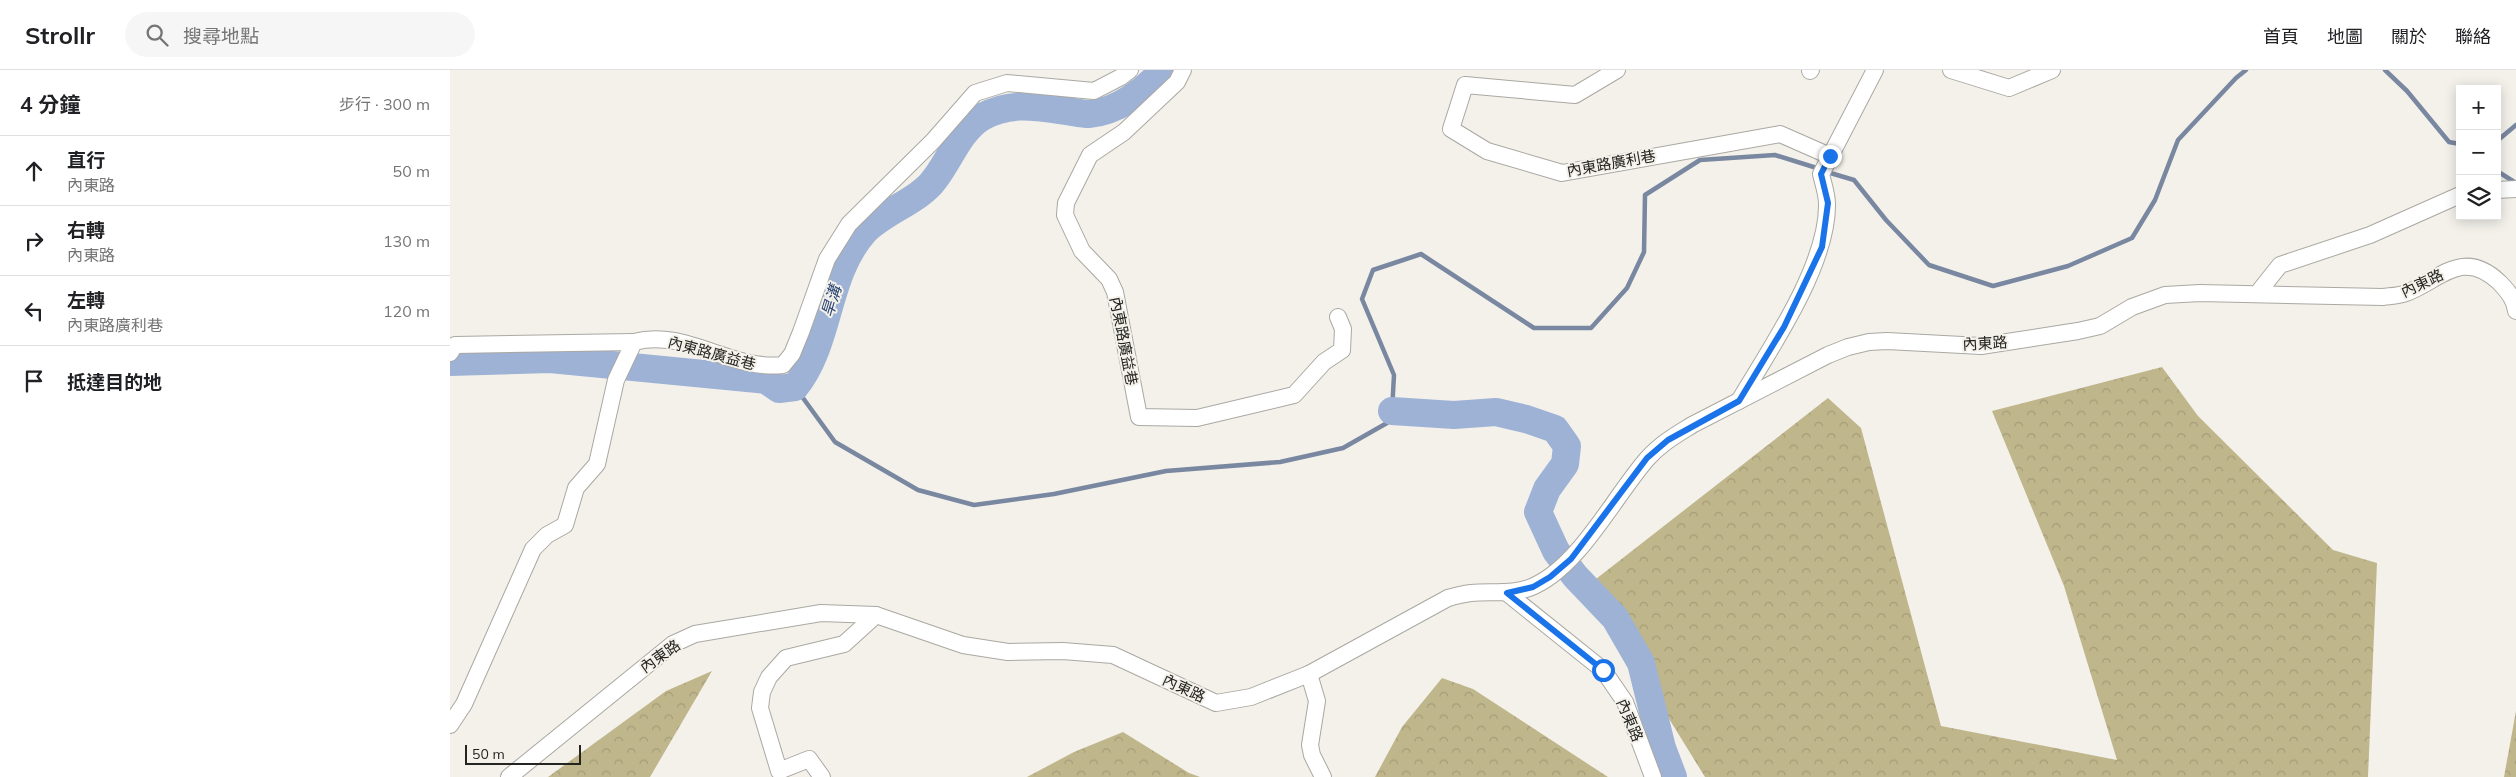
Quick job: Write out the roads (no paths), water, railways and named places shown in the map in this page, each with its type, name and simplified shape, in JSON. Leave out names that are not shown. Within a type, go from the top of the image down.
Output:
[{"type":"street","name":"內東路廣益巷","points":[[634,342],[651,338],[684,342],[729,359],[767,367],[783,365],[792,354],[827,259],[850,224],[933,141],[975,93],[1008,83],[1094,90],[1121,77],[1130,70]]},
{"type":"street","name":"內東路廣益巷","points":[[1183,70],[1177,82],[1124,132],[1090,155],[1066,203],[1065,215],[1082,251],[1109,279],[1115,292],[1140,417],[1198,418],[1294,395],[1324,362],[1342,350],[1343,329],[1338,317]]},
{"type":"street","name":"內東路廣利巷","points":[[1617,70],[1575,95],[1465,85],[1451,129],[1487,151],[1562,173],[1780,134],[1830,156]]},
{"type":"street","points":[[1739,401],[1784,327],[1822,247],[1828,203],[1821,174],[1875,70]]},
{"type":"street","points":[[1952,70],[2009,88],[2052,70]]},
{"type":"street","points":[[2257,294],[2280,265],[2370,235],[2456,197]]},
{"type":"street","name":"內東路","points":[[509,777],[673,644],[695,634],[821,612],[876,615],[972,646],[1008,652],[1063,651],[1113,655],[1216,703],[1251,697],[1309,674],[1448,598],[1469,593],[1507,593],[1533,587],[1556,572],[1571,559],[1647,458],[1668,440],[1828,355],[1869,342],[1887,341],[1981,346],[2078,332],[2100,326],[2132,307],[2165,295],[2200,293],[2383,297],[2405,294],[2442,272],[2460,267],[2476,268],[2493,277],[2506,289],[2516,311]]},
{"type":"street","points":[[450,353],[455,345],[634,342],[616,380],[597,464],[576,488],[565,525],[547,535],[533,549],[464,704],[450,724]]},
{"type":"street","name":"內東路","points":[[1507,593],[1603,670],[1625,702],[1653,777]]},
{"type":"street","points":[[822,777],[809,759],[779,771],[760,708],[762,692],[769,677],[786,658],[844,644],[876,615]]},
{"type":"street","points":[[1309,674],[1317,701],[1310,745],[1312,755],[1323,777]]},
{"type":"waterway","name":"旱溝","points":[[450,362],[550,359],[766,380],[779,389],[795,387],[807,369],[815,350],[842,268],[851,249],[871,225],[928,187],[940,172],[961,138],[974,123],[992,112],[1024,106],[1086,114],[1100,112],[1130,99],[1163,70]]},
{"type":"waterway","points":[[1827,172],[1854,180],[1886,220],[1929,265],[1993,286],[2068,266],[2132,238],[2155,200],[2178,140],[2236,78],[2246,70]]},
{"type":"waterway","points":[[2385,70],[2407,91],[2449,142],[2456,143]]},
{"type":"waterway","points":[[2501,138],[2516,125]]},
{"type":"waterway","points":[[795,387],[835,442],[918,490],[974,505],[1054,494],[1166,471],[1280,462],[1343,448],[1387,423],[1392,411],[1394,375],[1362,299],[1373,270],[1421,254],[1534,328],[1591,328],[1627,288],[1644,252],[1645,195],[1700,160],[1775,155],[1820,169]]},
{"type":"waterway","points":[[2501,174],[2516,183]]},
{"type":"waterway","points":[[1392,411],[1454,415],[1496,412],[1526,419],[1555,429],[1567,446],[1565,464],[1547,489],[1538,512],[1556,551],[1575,576],[1615,618],[1641,663],[1662,748],[1673,777]]}]
